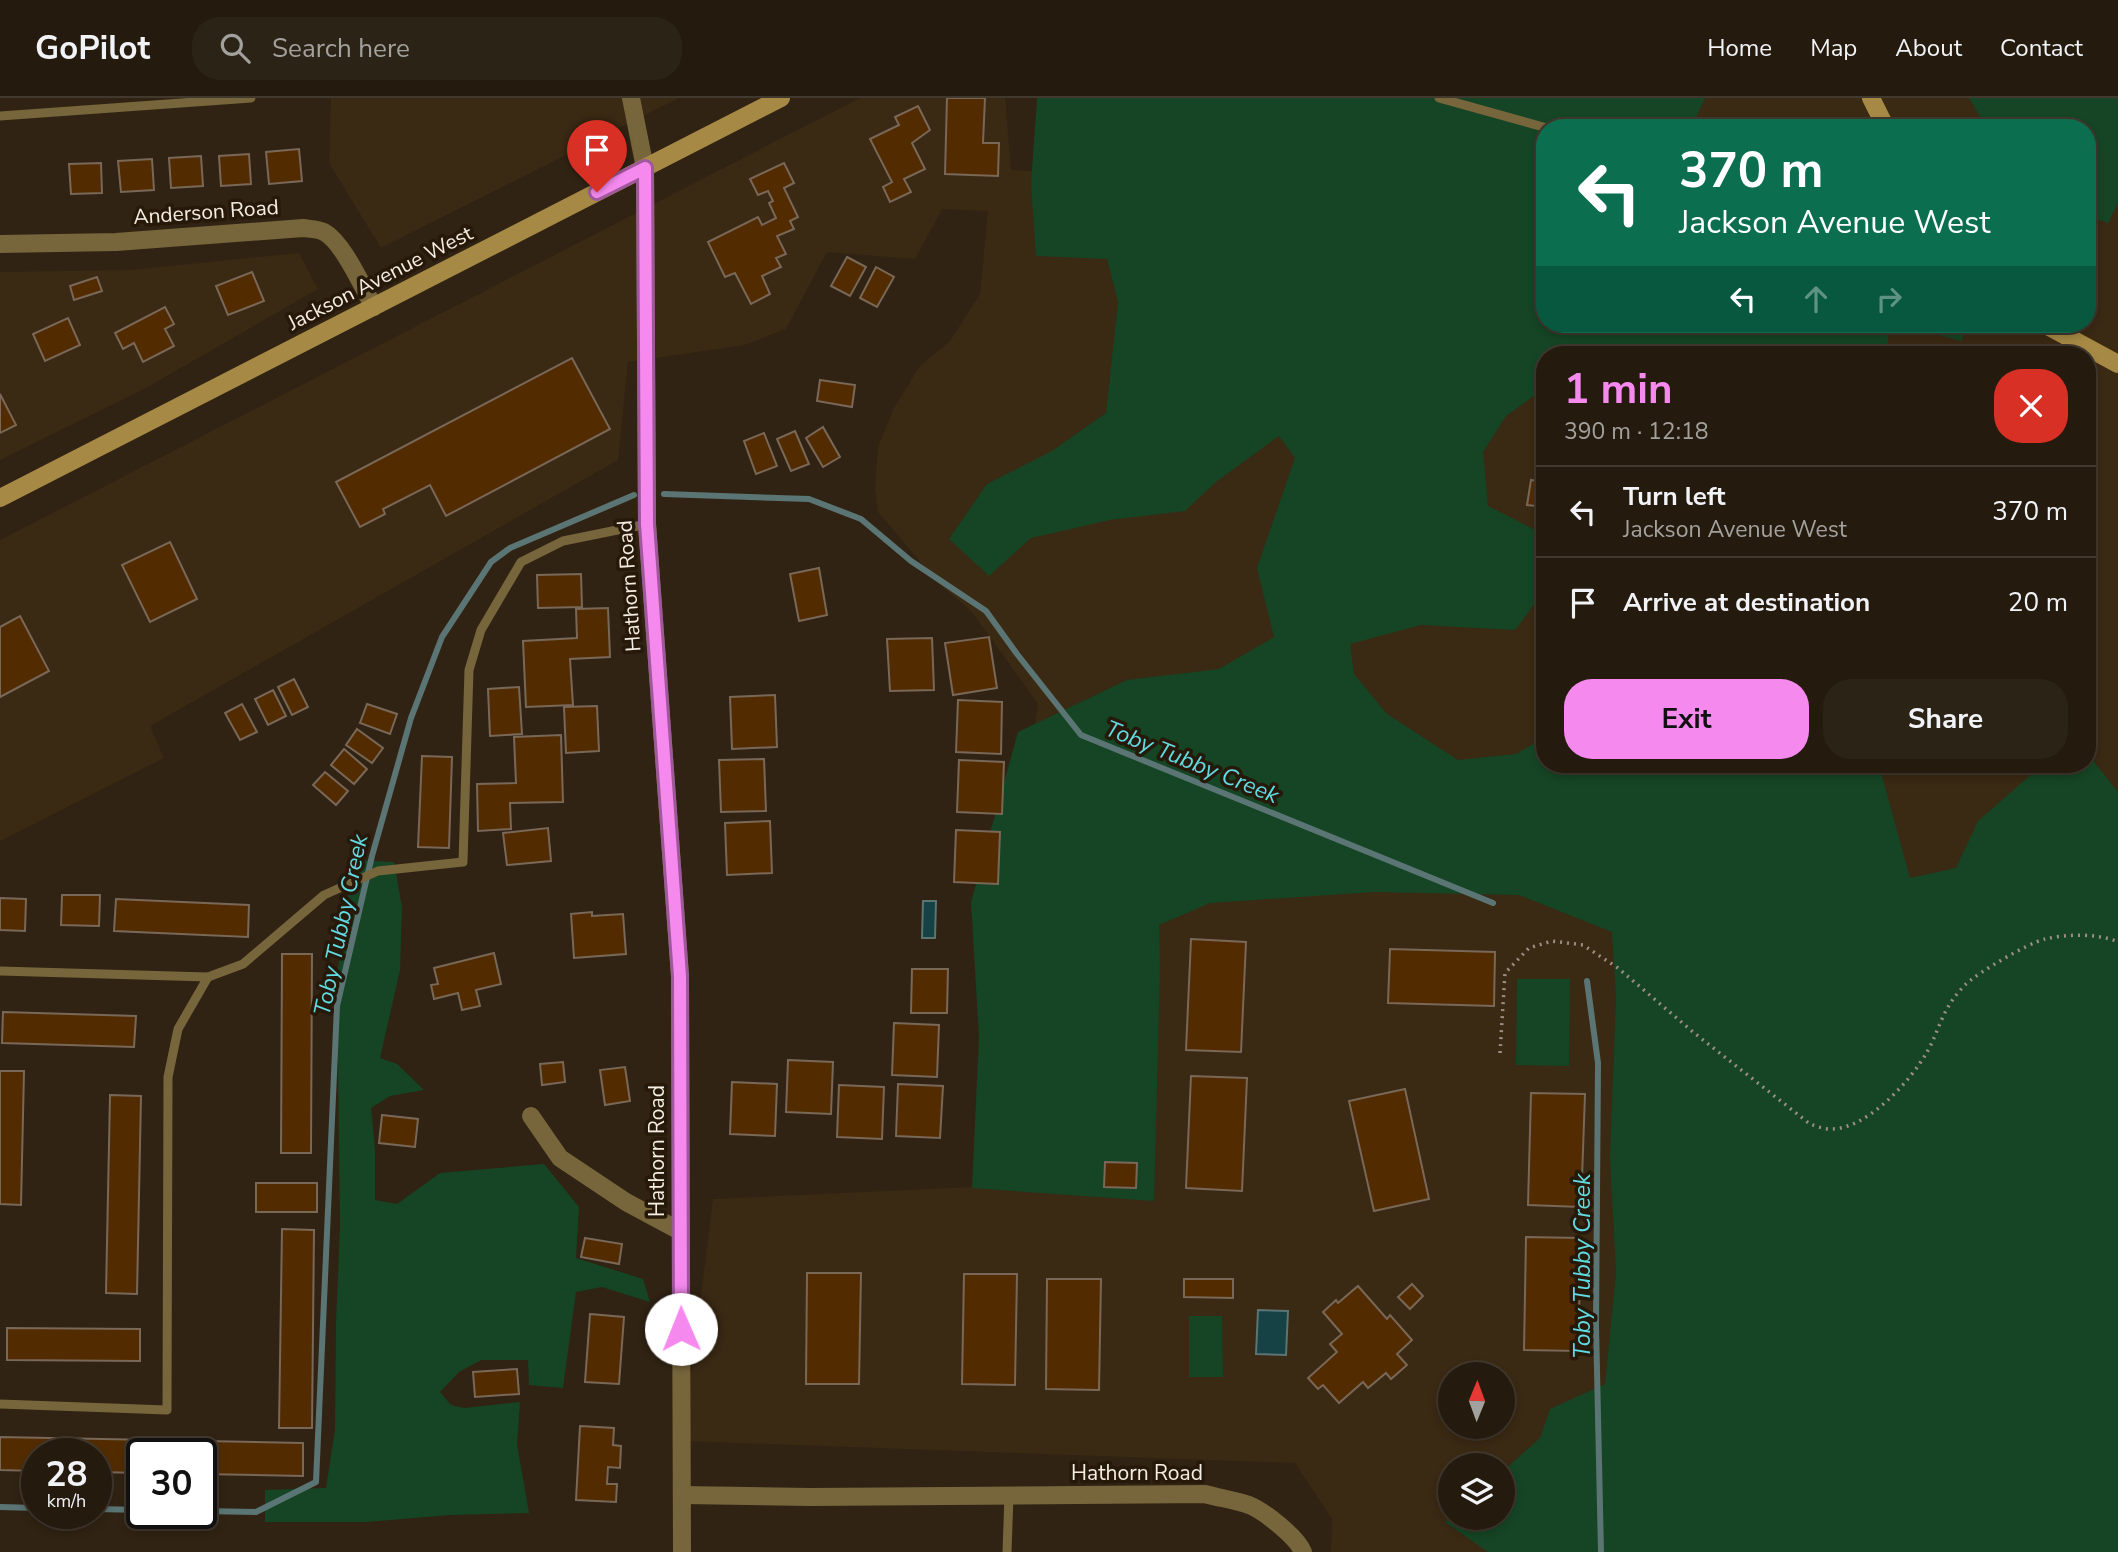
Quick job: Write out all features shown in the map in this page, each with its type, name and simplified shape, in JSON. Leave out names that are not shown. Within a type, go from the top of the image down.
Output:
[{"type":"main road","name":"Jackson Avenue West","points":[[0,498],[781,98]]},
{"type":"main road","points":[[1871,98],[1881,119]]},
{"type":"main road","points":[[2059,333],[2081,346]]},
{"type":"main road","points":[[2096,354],[2118,364]]},
{"type":"street","name":"Hathorn Road","points":[[631,98],[645,168],[647,524],[680,976],[683,1495],[810,1497],[1205,1494],[1251,1506],[1284,1529],[1301,1546],[1303,1552]]},
{"type":"street","name":"Anderson Road","points":[[0,244],[116,242],[317,229],[327,233],[337,243],[374,307]]},
{"type":"street","points":[[531,1116],[560,1158],[626,1202],[680,1231]]},
{"type":"street","points":[[682,1552],[683,1495]]},
{"type":"lane","points":[[0,116],[251,98]]},
{"type":"lane","points":[[1439,98],[1536,125]]},
{"type":"lane","points":[[0,971],[208,977],[243,964],[324,895],[378,871],[463,862],[469,670],[481,630],[521,562],[563,541],[647,524]]},
{"type":"lane","points":[[0,1404],[167,1410],[168,1077],[178,1029],[208,977]]},
{"type":"lane","points":[[1007,1552],[1009,1496]]},
{"type":"path","points":[[1500,1053],[1505,973],[1529,948],[1552,941],[1583,945],[1618,968],[1693,1032],[1810,1124],[1828,1130],[1845,1128],[1868,1116],[1897,1091],[1926,1054],[1950,1004],[1967,982],[2042,939],[2076,935],[2108,938],[2118,942]]},
{"type":"shaded area","points":[[331,98],[679,98],[381,248],[329,163]]},
{"type":"shaded area","points":[[860,98],[1005,98],[1011,170],[1157,177],[1157,98],[2118,98],[2118,1552],[1331,1552],[1332,1519],[1295,1463],[683,1441],[713,1199],[972,1187],[1038,704],[972,612],[939,584],[878,512],[875,489],[878,447],[894,408],[919,367],[950,341],[980,294],[988,211],[942,209],[915,259],[827,252],[786,329],[745,345],[628,362],[618,460],[150,726],[164,758],[0,841],[0,540]]},
{"type":"shaded area","points":[[299,253],[318,289],[144,389],[0,460],[0,272],[131,270]]},
{"type":"green space","points":[[1037,98],[1705,98],[1695,119],[1536,119],[1536,333],[1889,333],[1887,346],[1536,346],[1536,394],[1506,416],[1483,452],[1488,506],[1536,530],[1536,600],[1533,606],[1515,630],[1421,625],[1350,644],[1354,674],[1387,714],[1458,760],[1516,754],[1536,742],[1536,773],[1881,773],[1910,878],[1956,868],[1978,821],[2033,773],[2096,773],[2096,764],[2118,792],[2118,1552],[1488,1552],[1456,1530],[1515,1530],[1515,1460],[1540,1438],[1550,1409],[1605,1384],[1616,1273],[1610,1157],[1616,997],[1612,932],[1519,895],[1374,892],[1210,903],[1159,925],[1154,1201],[972,1188],[979,1037],[971,902],[1018,732],[1127,680],[1219,669],[1274,637],[1257,568],[1295,458],[1279,436],[1216,482],[1185,511],[1110,520],[1031,538],[989,576],[949,539],[987,484],[1052,451],[1106,413],[1118,302],[1107,259],[1036,256],[1031,184]]},
{"type":"green space","points":[[1969,98],[2118,98],[2118,203],[2108,223],[2096,219],[2096,119],[1982,119]]},
{"type":"green space","points":[[1932,333],[1965,333],[1961,341]]},
{"type":"green space","points":[[353,860],[394,862],[402,907],[400,970],[380,1058],[397,1064],[424,1090],[390,1096],[371,1108],[375,1150],[375,1200],[397,1204],[440,1173],[544,1164],[579,1207],[576,1258],[643,1279],[650,1302],[602,1287],[576,1292],[563,1388],[529,1385],[528,1360],[481,1360],[459,1372],[440,1392],[451,1405],[464,1408],[520,1402],[517,1444],[529,1513],[450,1515],[366,1522],[265,1522],[265,1490],[326,1488],[335,1430],[340,1226],[337,976]]},
{"type":"green space","points":[[1517,979],[1570,979],[1569,1066],[1516,1065]]},
{"type":"green space","points":[[1189,1316],[1222,1316],[1223,1377],[1189,1377]]},
{"type":"water","points":[[923,901],[936,901],[935,938],[922,938]]},
{"type":"water","points":[[1258,1310],[1288,1311],[1286,1355],[1256,1354]]},
{"type":"building","points":[[947,98],[985,98],[983,143],[999,143],[998,176],[945,174]]},
{"type":"building","points":[[918,106],[930,130],[912,143],[925,169],[904,179],[911,192],[890,202],[883,187],[892,182],[870,139],[899,125],[895,117]]},
{"type":"building","points":[[299,149],[302,181],[269,184],[266,152]]},
{"type":"building","points":[[249,154],[251,184],[221,186],[219,156]]},
{"type":"building","points":[[201,156],[203,186],[171,188],[169,158]]},
{"type":"building","points":[[152,159],[154,190],[121,192],[118,161]]},
{"type":"building","points":[[101,163],[102,193],[71,194],[69,164]]},
{"type":"building","points":[[784,163],[794,183],[784,188],[798,217],[790,221],[794,229],[777,236],[786,254],[776,258],[781,267],[762,276],[770,294],[751,304],[735,273],[725,277],[708,242],[758,217],[762,225],[776,218],[769,203],[773,201],[768,191],[758,195],[750,179]]},
{"type":"building","points":[[847,257],[866,267],[850,296],[831,286]]},
{"type":"building","points":[[876,267],[894,277],[877,307],[860,298]]},
{"type":"building","points":[[252,272],[264,301],[228,315],[216,286]]},
{"type":"building","points":[[97,277],[102,291],[74,300],[70,286]]},
{"type":"building","points":[[165,307],[174,324],[165,329],[174,346],[143,362],[134,343],[123,349],[115,333]]},
{"type":"building","points":[[68,318],[80,345],[45,361],[33,334]]},
{"type":"building","points":[[572,358],[610,429],[446,516],[430,485],[383,509],[385,514],[360,527],[336,482]]},
{"type":"building","points":[[820,380],[855,385],[852,407],[817,401]]},
{"type":"building","points":[[0,394],[16,425],[0,433]]},
{"type":"building","points":[[823,427],[840,457],[823,467],[806,438]]},
{"type":"building","points":[[795,431],[809,464],[791,471],[777,439]]},
{"type":"building","points":[[764,433],[777,466],[756,474],[744,441]]},
{"type":"building","points":[[1531,480],[1536,481],[1536,506],[1527,505]]},
{"type":"building","points":[[170,542],[197,599],[150,622],[122,565]]},
{"type":"building","points":[[819,568],[827,615],[799,621],[790,574]]},
{"type":"building","points":[[581,574],[582,607],[538,608],[537,575]]},
{"type":"building","points":[[608,608],[610,657],[570,659],[573,705],[526,707],[523,641],[577,638],[576,609]]},
{"type":"building","points":[[20,616],[49,671],[0,697],[0,627]]},
{"type":"building","points":[[989,637],[997,688],[953,695],[945,643]]},
{"type":"building","points":[[932,638],[934,690],[890,691],[887,639]]},
{"type":"building","points":[[294,679],[308,707],[292,715],[278,687]]},
{"type":"building","points":[[519,687],[522,734],[490,736],[488,689]]},
{"type":"building","points":[[273,690],[286,716],[268,725],[255,699]]},
{"type":"building","points":[[775,695],[777,747],[732,749],[730,697]]},
{"type":"building","points":[[958,700],[1002,702],[1001,754],[956,752]]},
{"type":"building","points":[[242,704],[257,732],[240,740],[225,713]]},
{"type":"building","points":[[367,704],[397,714],[390,734],[360,723]]},
{"type":"building","points":[[597,706],[599,751],[566,753],[564,707]]},
{"type":"building","points":[[357,729],[383,748],[372,763],[346,745]]},
{"type":"building","points":[[561,735],[563,802],[510,803],[511,829],[478,831],[477,784],[516,783],[514,737]]},
{"type":"building","points":[[344,749],[367,769],[354,784],[331,765]]},
{"type":"building","points":[[422,756],[452,757],[449,848],[418,847]]},
{"type":"building","points":[[764,759],[766,811],[721,812],[719,760]]},
{"type":"building","points":[[959,760],[1004,762],[1002,814],[957,812]]},
{"type":"building","points":[[325,772],[348,791],[336,805],[313,785]]},
{"type":"building","points":[[770,821],[772,873],[727,875],[725,823]]},
{"type":"building","points":[[548,828],[551,861],[507,865],[503,833]]},
{"type":"building","points":[[956,830],[1000,832],[998,884],[954,882]]},
{"type":"building","points":[[62,895],[100,895],[99,926],[61,925]]},
{"type":"building","points":[[0,898],[26,899],[25,931],[0,930]]},
{"type":"building","points":[[116,899],[249,905],[248,937],[114,931]]},
{"type":"building","points":[[592,912],[592,916],[623,914],[626,954],[574,958],[571,914]]},
{"type":"building","points":[[1191,939],[1246,942],[1241,1052],[1186,1050]]},
{"type":"building","points":[[1390,949],[1495,952],[1494,1006],[1388,1003]]},
{"type":"building","points":[[494,953],[501,984],[476,990],[480,1006],[462,1010],[458,993],[434,999],[431,985],[438,984],[434,968]]},
{"type":"building","points":[[282,954],[312,954],[311,1153],[281,1153]]},
{"type":"building","points":[[912,969],[948,969],[947,1013],[911,1013]]},
{"type":"building","points":[[3,1012],[136,1016],[134,1047],[2,1043]]},
{"type":"building","points":[[894,1023],[939,1025],[937,1077],[892,1075]]},
{"type":"building","points":[[788,1060],[833,1062],[831,1114],[786,1112]]},
{"type":"building","points":[[563,1062],[565,1082],[542,1085],[540,1064]]},
{"type":"building","points":[[625,1067],[630,1101],[605,1105],[600,1070]]},
{"type":"building","points":[[0,1071],[24,1071],[21,1205],[0,1204]]},
{"type":"building","points":[[1191,1076],[1247,1078],[1242,1191],[1186,1188]]},
{"type":"building","points":[[732,1082],[777,1084],[775,1136],[730,1134]]},
{"type":"building","points":[[898,1084],[943,1086],[940,1138],[896,1136]]},
{"type":"building","points":[[839,1085],[884,1087],[882,1139],[837,1137]]},
{"type":"building","points":[[1405,1089],[1429,1199],[1374,1211],[1349,1101]]},
{"type":"building","points":[[1531,1093],[1585,1094],[1581,1207],[1528,1205]]},
{"type":"building","points":[[110,1095],[141,1096],[137,1294],[106,1293]]},
{"type":"building","points":[[382,1115],[418,1119],[415,1147],[379,1143]]},
{"type":"building","points":[[1105,1162],[1137,1163],[1136,1188],[1104,1187]]},
{"type":"building","points":[[256,1183],[317,1183],[317,1212],[256,1212]]},
{"type":"building","points":[[282,1229],[314,1230],[312,1428],[279,1428]]},
{"type":"building","points":[[1526,1237],[1581,1238],[1578,1351],[1524,1350]]},
{"type":"building","points":[[585,1238],[622,1244],[619,1264],[581,1257]]},
{"type":"building","points":[[807,1273],[861,1273],[859,1384],[806,1384]]},
{"type":"building","points":[[964,1274],[1017,1274],[1015,1385],[962,1384]]},
{"type":"building","points":[[1047,1279],[1101,1279],[1099,1390],[1046,1389]]},
{"type":"building","points":[[1184,1279],[1233,1279],[1233,1298],[1184,1297]]},
{"type":"building","points":[[1412,1284],[1423,1296],[1410,1309],[1398,1297]]},
{"type":"building","points":[[1358,1286],[1387,1319],[1390,1315],[1412,1340],[1397,1354],[1407,1365],[1391,1379],[1386,1373],[1368,1388],[1363,1382],[1339,1403],[1323,1385],[1318,1389],[1308,1378],[1337,1352],[1330,1344],[1342,1334],[1323,1312]]},
{"type":"building","points":[[590,1314],[624,1317],[619,1384],[585,1382]]},
{"type":"building","points":[[7,1328],[140,1329],[140,1361],[7,1360]]},
{"type":"building","points":[[517,1369],[519,1394],[475,1397],[473,1372]]},
{"type":"building","points":[[580,1426],[614,1428],[613,1445],[621,1446],[620,1468],[608,1467],[607,1484],[617,1484],[616,1502],[576,1500]]},
{"type":"building","points":[[0,1437],[50,1438],[21,1438],[21,1471],[0,1470]]},
{"type":"building","points":[[112,1439],[126,1439],[126,1473],[112,1472]]},
{"type":"building","points":[[217,1441],[303,1443],[303,1476],[217,1474]]},
{"type":"waterway","name":"Toby Tubby Creek","points":[[664,494],[809,499],[861,519],[911,561],[986,611],[1081,735],[1493,903]]},
{"type":"waterway","name":"Toby Tubby Creek","points":[[217,1511],[256,1512],[316,1482],[337,1006],[372,856],[411,718],[442,637],[491,562],[510,548],[634,495]]},
{"type":"waterway","name":"Toby Tubby Creek","points":[[1587,981],[1598,1063],[1596,1325],[1601,1552]]},
{"type":"waterway","name":"Toby Tubby Creek","points":[[0,1507],[21,1508]]},
{"type":"waterway","name":"Toby Tubby Creek","points":[[112,1509],[126,1510]]},
{"type":"route","points":[[597,192],[645,168],[647,524],[680,976],[681,1329]]}]
